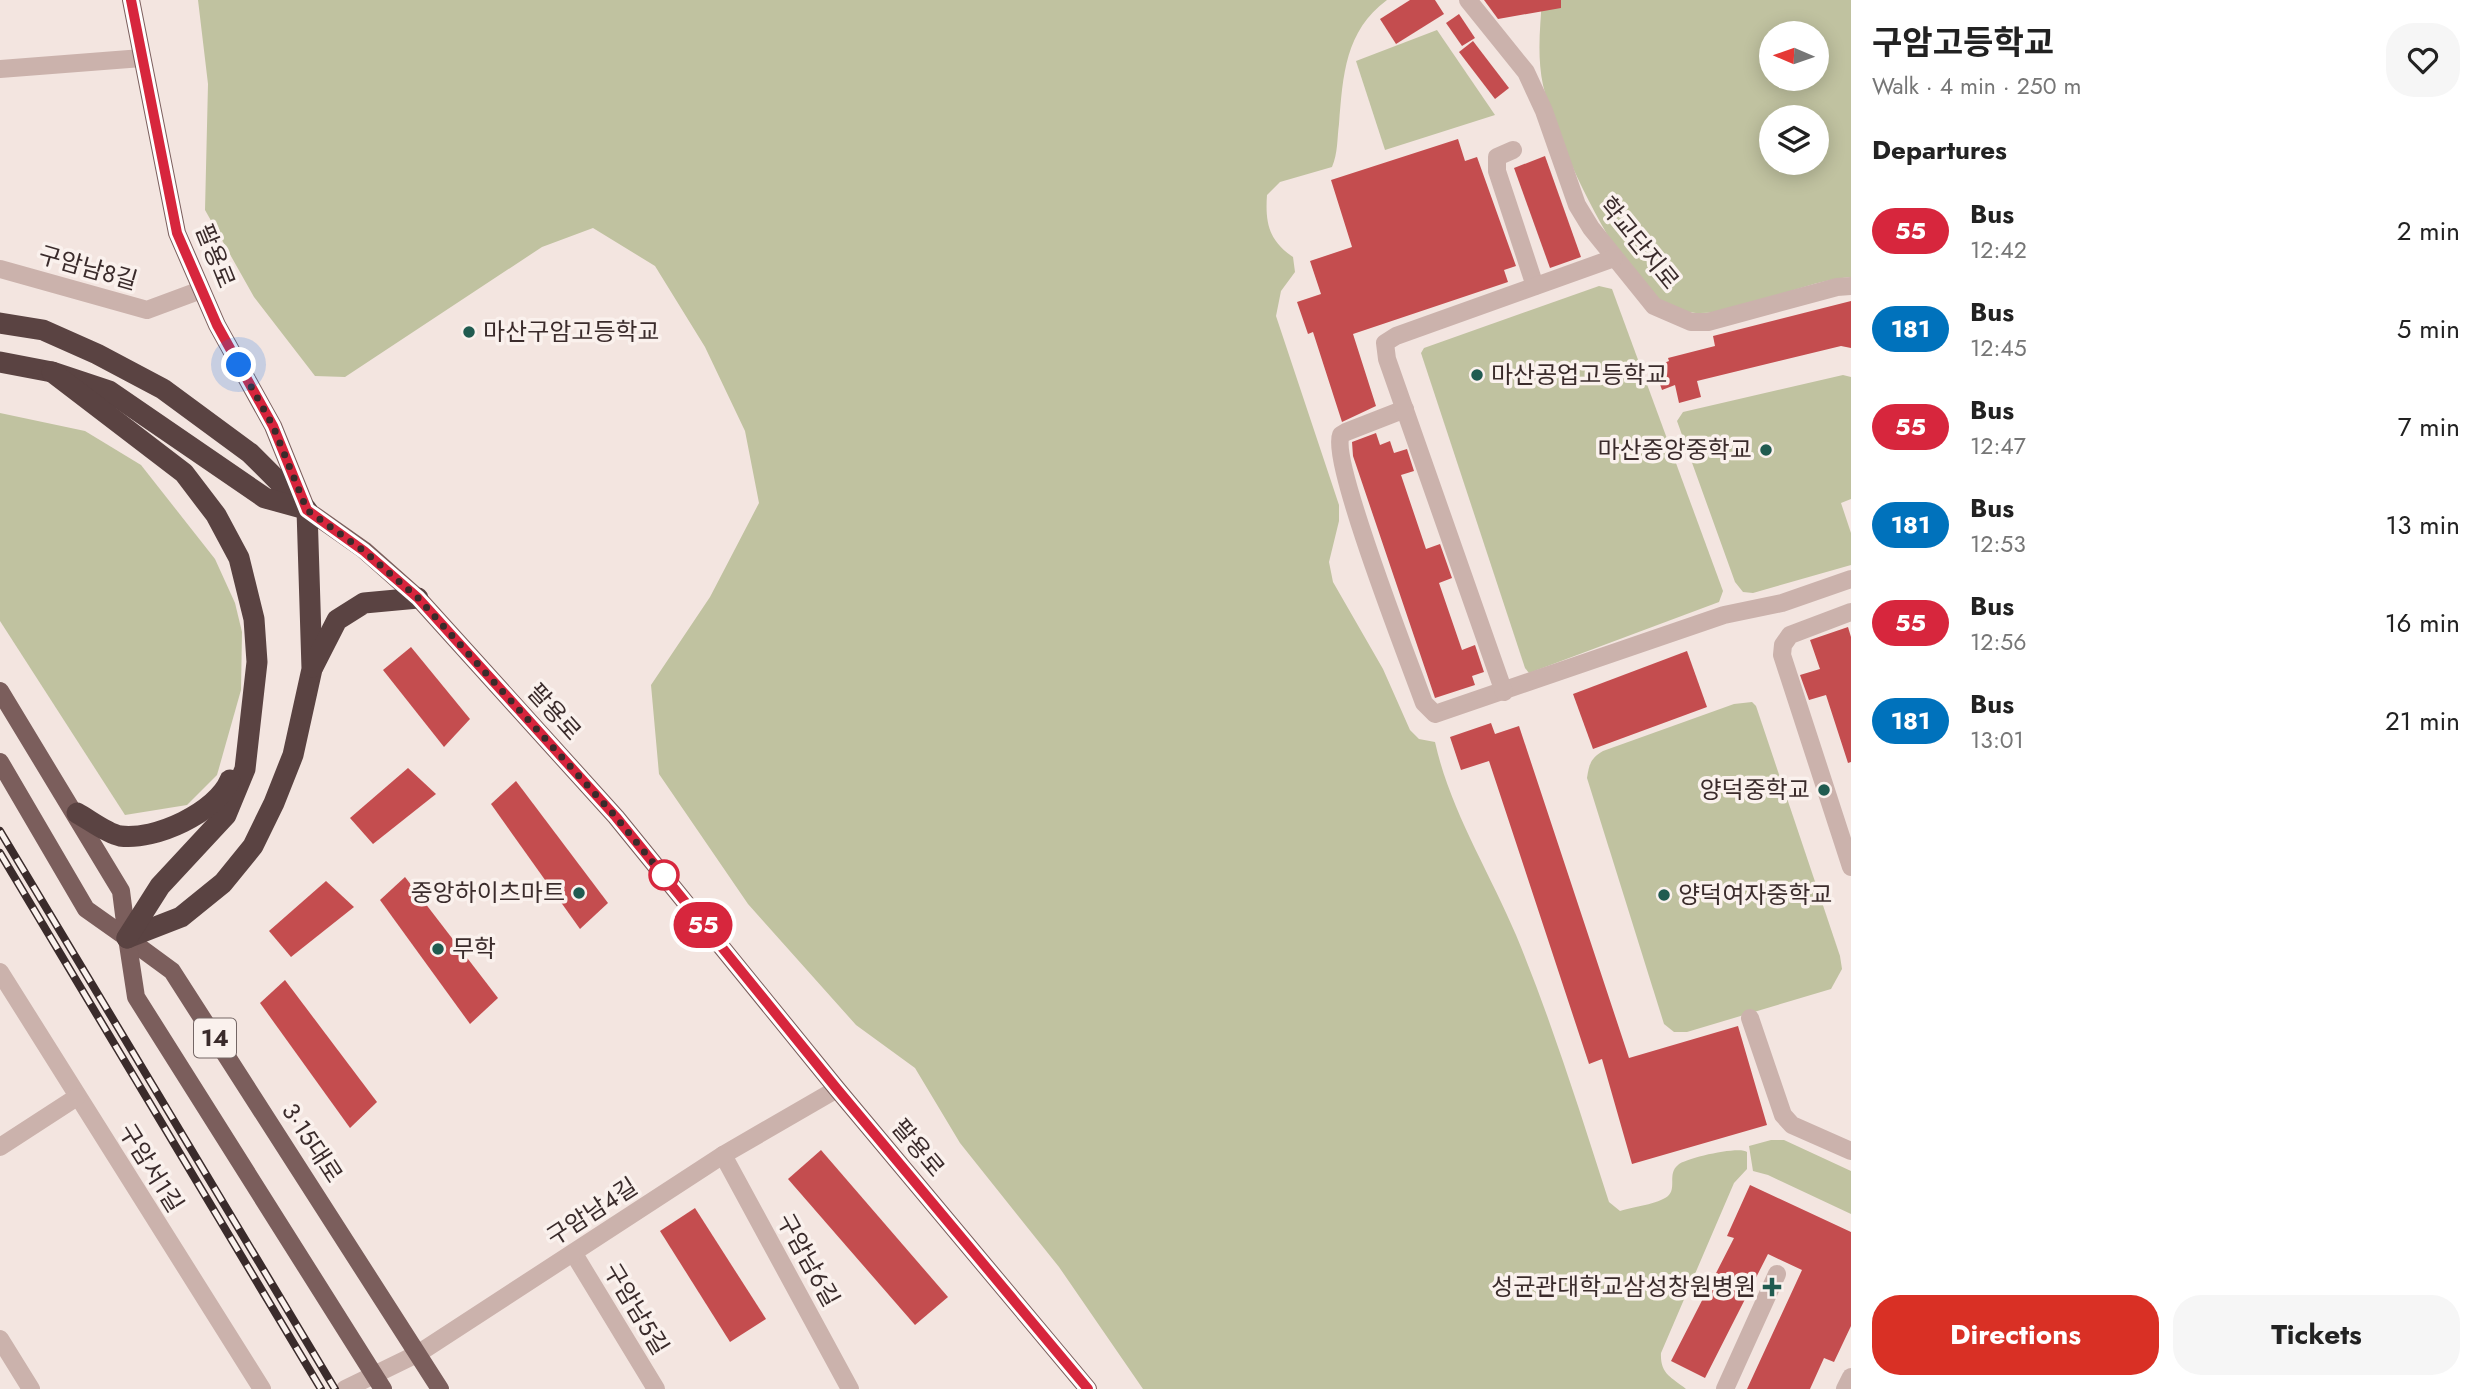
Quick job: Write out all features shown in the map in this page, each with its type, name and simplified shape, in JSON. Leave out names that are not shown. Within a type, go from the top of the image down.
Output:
[{"type":"highway","points":[[0,323],[43,330],[97,354],[163,389],[250,453],[307,510],[312,669],[293,755],[253,846],[223,883],[181,917],[127,938]]},
{"type":"highway","points":[[0,362],[52,372],[108,391],[265,498],[307,510]]},
{"type":"highway","points":[[52,372],[184,474],[216,514],[239,558],[254,619],[257,662],[245,769],[226,815],[160,886],[127,938]]},
{"type":"highway","points":[[312,669],[337,621],[364,603],[418,598]]},
{"type":"highway","points":[[77,813],[117,835],[139,837],[162,831],[218,801],[229,783],[252,704]]},
{"type":"main road","name":"팔용로","points":[[131,0],[177,233],[217,325],[273,426],[307,510],[364,551],[418,598],[616,817],[837,1089],[1088,1389]]},
{"type":"main road","name":"14","points":[[0,691],[77,813],[121,891],[136,997],[378,1382]]},
{"type":"main road","name":"3·15대로","points":[[0,762],[86,909],[172,971],[440,1389]]},
{"type":"street","name":"학교단지로","points":[[1468,0],[1526,72],[1544,111],[1577,205],[1614,258],[1654,306],[1691,322],[1715,321],[1837,287],[1851,286]]},
{"type":"street","points":[[0,69],[142,58]]},
{"type":"street","points":[[1513,150],[1497,157],[1497,171],[1535,286]]},
{"type":"street","points":[[1504,692],[1385,351],[1389,339],[1614,258]]},
{"type":"street","name":"구암남8길","points":[[0,269],[148,310],[201,290]]},
{"type":"street","points":[[1405,409],[1346,432],[1341,435],[1338,448],[1349,487],[1429,712],[1435,714],[1504,692],[1732,612],[1782,603],[1851,579]]},
{"type":"street","points":[[1851,612],[1790,635],[1783,645],[1782,655],[1851,867]]},
{"type":"street","name":"구암서1길","points":[[0,972],[262,1389]]},
{"type":"street","points":[[1750,1018],[1783,1115],[1792,1125],[1851,1152]]},
{"type":"street","name":"구암남4길","points":[[345,1389],[378,1382],[723,1155],[837,1089]]},
{"type":"street","points":[[0,1147],[77,1097]]},
{"type":"street","name":"구암남6길","points":[[723,1155],[850,1389]]},
{"type":"street","name":"구암남5길","points":[[574,1254],[656,1389]]},
{"type":"street","points":[[1725,1389],[1777,1275]]},
{"type":"street","points":[[0,1339],[31,1389]]},
{"type":"street","points":[[1845,1389],[1851,1377]]},
{"type":"green space","points":[[198,0],[1387,0],[1362,26],[1349,55],[1332,167],[1280,182],[1267,195],[1270,230],[1279,244],[1293,257],[1295,272],[1281,291],[1276,316],[1339,505],[1339,521],[1329,562],[1333,582],[1383,669],[1410,730],[1419,739],[1435,742],[1450,792],[1516,935],[1542,1001],[1609,1202],[1620,1211],[1658,1201],[1671,1193],[1673,1173],[1683,1162],[1724,1152],[1747,1152],[1747,1169],[1734,1183],[1661,1353],[1662,1366],[1671,1378],[1686,1389],[1143,1389],[1059,1267],[960,1143],[915,1068],[856,1025],[748,904],[659,774],[651,685],[710,597],[759,503],[745,431],[705,347],[655,266],[593,228],[542,247],[345,377],[315,376],[254,297],[205,210],[208,84]]},
{"type":"green space","points":[[1542,0],[1851,0],[1851,277],[1714,312],[1687,312],[1661,301],[1643,285],[1625,262],[1589,202],[1573,169],[1543,85],[1540,42]]},
{"type":"green space","points":[[1437,30],[1495,115],[1385,150],[1356,61]]},
{"type":"green space","points":[[1599,286],[1612,289],[1723,591],[1719,602],[1529,673],[1525,668],[1421,353],[1424,348]]},
{"type":"green space","name":"마산중앙중학교","points":[[1843,375],[1851,377],[1851,499],[1841,503],[1851,533],[1851,565],[1753,593],[1743,592],[1735,582],[1677,421],[1683,412]]},
{"type":"green space","points":[[0,413],[85,431],[141,465],[215,559],[235,603],[242,632],[241,690],[217,775],[187,805],[125,815],[0,621]]},
{"type":"green space","points":[[1752,702],[1756,706],[1840,956],[1842,969],[1831,989],[1687,1032],[1674,1032],[1664,1024],[1587,778],[1589,769],[1593,759],[1603,751],[1734,704]]},
{"type":"green space","points":[[1771,1140],[1784,1140],[1851,1171],[1851,1214],[1768,1175],[1753,1171],[1749,1146]]},
{"type":"building","points":[[1410,0],[1435,0],[1444,14],[1396,44],[1380,19]]},
{"type":"building","points":[[1484,0],[1561,0],[1561,8],[1498,19]]},
{"type":"building","points":[[1459,14],[1475,38],[1462,46],[1446,23]]},
{"type":"building","points":[[1473,41],[1509,88],[1495,99],[1459,52]]},
{"type":"building","points":[[1458,139],[1465,161],[1477,157],[1516,266],[1504,270],[1508,282],[1353,334],[1376,406],[1342,422],[1313,332],[1308,334],[1297,302],[1321,294],[1310,261],[1352,247],[1331,180]]},
{"type":"building","points":[[1545,156],[1581,257],[1550,268],[1514,168]]},
{"type":"building","points":[[1851,301],[1851,348],[1841,346],[1697,381],[1701,397],[1679,403],[1675,385],[1662,390],[1654,367],[1669,361],[1668,358],[1715,346],[1713,336]]},
{"type":"building","points":[[1376,433],[1380,445],[1390,441],[1394,453],[1407,449],[1414,471],[1401,475],[1426,549],[1440,544],[1452,578],[1439,583],[1462,650],[1475,645],[1484,672],[1472,676],[1475,685],[1435,698],[1353,456],[1352,442]]},
{"type":"building","points":[[1848,627],[1851,637],[1851,762],[1848,763],[1826,695],[1809,700],[1800,675],[1820,669],[1810,640]]},
{"type":"building","points":[[411,647],[470,719],[444,747],[383,670]]},
{"type":"building","points":[[1687,651],[1707,707],[1593,749],[1573,694]]},
{"type":"building","points":[[1491,723],[1495,734],[1519,726],[1629,1058],[1738,1026],[1767,1125],[1632,1164],[1602,1059],[1589,1064],[1489,761],[1461,770],[1450,737]]},
{"type":"building","points":[[408,768],[436,794],[373,844],[350,818]]},
{"type":"building","name":"무학","points":[[516,781],[608,903],[580,929],[491,804]]},
{"type":"building","name":"무학","points":[[405,877],[498,998],[470,1024],[380,900]]},
{"type":"building","points":[[326,881],[354,907],[291,957],[269,931]]},
{"type":"building","points":[[285,980],[377,1102],[350,1128],[260,1003]]},
{"type":"building","points":[[821,1150],[948,1297],[915,1325],[788,1179]]},
{"type":"building","name":"성균관대학교삼성창원병원","points":[[1750,1185],[1851,1232],[1851,1326],[1834,1362],[1824,1358],[1810,1389],[1747,1389],[1802,1270],[1768,1254],[1705,1378],[1671,1361],[1734,1238],[1727,1236]]},
{"type":"building","points":[[695,1208],[766,1319],[730,1342],[660,1231]]},
{"type":"railway","points":[[0,831],[335,1389]]},
{"type":"railway","points":[[0,853],[321,1389]]},
{"type":"bus line","name":"55","points":[[131,0],[177,233],[217,325],[273,426],[307,510],[364,551],[418,598],[616,817],[837,1089],[1088,1389]]},
{"type":"place","name":"마산구암고등학교","points":[[469,332]]},
{"type":"place","name":"마산공업고등학교","points":[[1477,375]]},
{"type":"place","name":"마산중앙중학교","points":[[1766,450]]},
{"type":"place","name":"양덕중학교","points":[[1824,790]]},
{"type":"place","name":"중앙하이츠마트","points":[[579,893]]},
{"type":"place","name":"양덕여자중학교","points":[[1664,895]]},
{"type":"place","name":"무학","points":[[438,949]]},
{"type":"place","name":"성균관대학교삼성창원병원","points":[[1772,1287]]},
{"type":"route","points":[[239,365],[273,426],[307,510],[364,551],[418,598],[616,817],[667,880],[664,875]]}]
